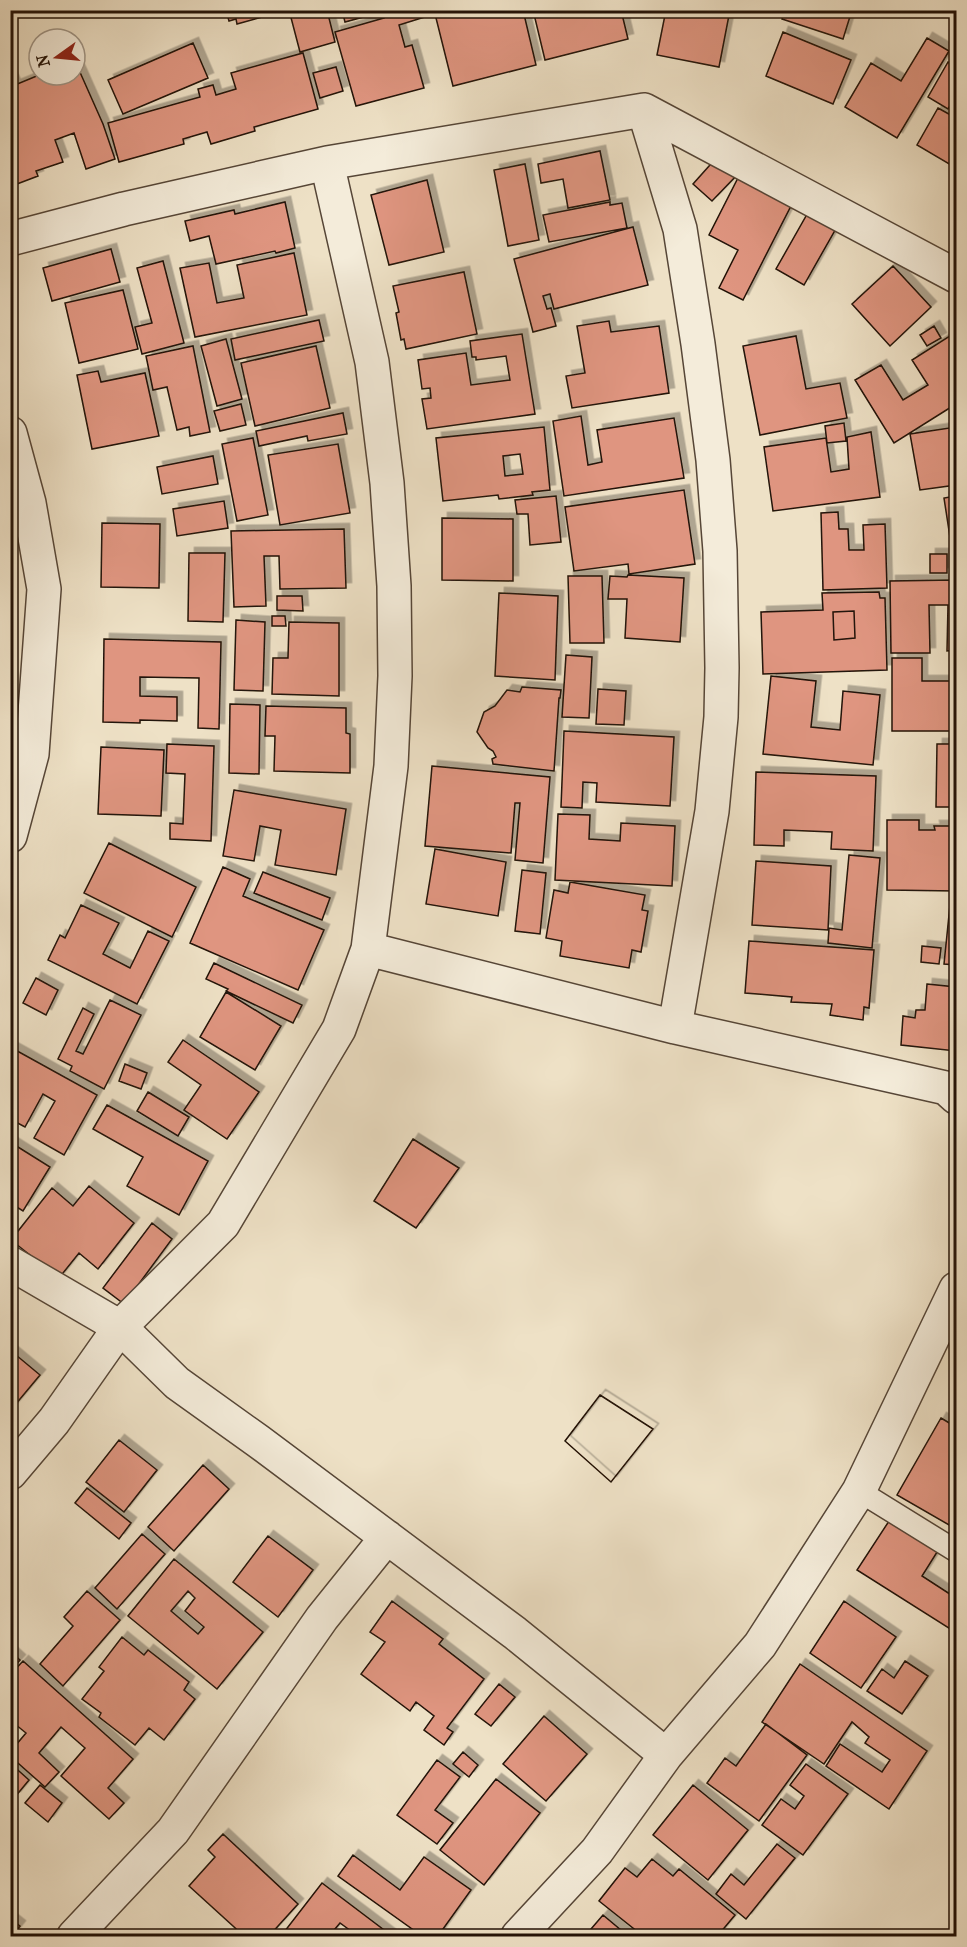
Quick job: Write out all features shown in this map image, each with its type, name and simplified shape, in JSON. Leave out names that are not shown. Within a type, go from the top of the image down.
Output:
[{"type":"street","points":[[644,110],[680,229],[710,437],[720,551],[721,717],[712,811],[675,1027]]},
{"type":"street","points":[[10,239],[124,209],[327,164],[644,110],[957,276]]},
{"type":"street","points":[[10,1473],[54,1421],[120,1327],[223,1224],[339,1029],[368,949],[391,766],[395,676],[394,586],[387,483],[372,362],[327,164]]},
{"type":"street","points":[[10,433],[20,504],[44,589],[32,754],[10,836]]},
{"type":"street","points":[[368,949],[675,1027],[946,1088],[957,1097]]},
{"type":"street","points":[[10,1263],[120,1327],[177,1383],[515,1633],[666,1755]]},
{"type":"street","points":[[518,1936],[597,1851],[666,1755],[760,1645],[859,1491],[957,1289]]},
{"type":"street","points":[[74,1936],[173,1831],[322,1618],[387,1537]]},
{"type":"lane","points":[[859,1491],[957,1551]]},
{"type":"building","points":[[226,10],[287,10],[237,24],[236,19],[229,21]]},
{"type":"building","points":[[289,10],[327,10],[335,42],[300,52]]},
{"type":"building","points":[[342,10],[426,10],[428,16],[399,25],[405,47],[412,45],[424,88],[356,106],[335,32],[384,18],[382,12],[345,22]]},
{"type":"building","points":[[434,10],[523,10],[536,65],[453,86]]},
{"type":"building","points":[[533,10],[621,10],[628,39],[545,60]]},
{"type":"building","points":[[666,10],[730,10],[719,67],[657,55]]},
{"type":"building","points":[[785,10],[852,10],[843,39],[782,19]]},
{"type":"building","points":[[783,32],[851,60],[833,104],[766,76]]},
{"type":"building","points":[[927,38],[949,51],[897,138],[845,107],[871,63],[901,81]]},
{"type":"building","points":[[193,43],[208,78],[123,114],[108,80]]},
{"type":"building","points":[[303,53],[318,109],[254,127],[255,131],[211,144],[207,132],[183,139],[184,144],[119,162],[108,123],[200,97],[198,89],[213,85],[216,95],[236,89],[231,73]]},
{"type":"building","points":[[948,62],[956,67],[956,94],[948,109],[928,97]]},
{"type":"building","points":[[336,67],[343,91],[320,98],[313,73]]},
{"type":"building","points":[[10,74],[15,85],[27,80],[27,87],[87,87],[115,159],[86,169],[74,133],[55,140],[63,162],[36,171],[38,176],[17,184],[10,165]]},
{"type":"building","points":[[938,108],[956,118],[956,168],[917,145]]},
{"type":"building","points":[[600,151],[610,200],[568,208],[563,179],[541,183],[538,164]]},
{"type":"building","points":[[718,156],[738,174],[712,201],[693,184]]},
{"type":"building","points":[[525,164],[539,240],[508,246],[494,170]]},
{"type":"building","points":[[742,170],[795,198],[743,300],[719,288],[738,250],[709,235]]},
{"type":"building","points":[[427,180],[444,252],[389,265],[371,195]]},
{"type":"building","points":[[285,202],[295,248],[216,264],[209,236],[190,241],[185,221],[234,210],[235,214]]},
{"type":"building","points":[[610,202],[610,205],[622,203],[627,228],[549,242],[543,215]]},
{"type":"building","points":[[810,209],[838,225],[804,285],[776,269]]},
{"type":"building","points":[[633,227],[648,285],[554,309],[550,294],[543,296],[547,309],[551,308],[556,326],[533,332],[514,259]]},
{"type":"building","points":[[111,249],[120,282],[52,301],[43,268]]},
{"type":"building","points":[[294,253],[307,315],[195,337],[180,268],[209,263],[217,303],[244,298],[237,265]]},
{"type":"building","points":[[163,261],[184,343],[142,354],[135,327],[152,323],[137,268]]},
{"type":"building","points":[[893,266],[931,307],[890,346],[852,304]]},
{"type":"building","points":[[464,272],[477,334],[406,349],[404,339],[401,340],[396,313],[399,312],[393,286]]},
{"type":"building","points":[[123,290],[138,349],[79,363],[65,303]]},
{"type":"building","points":[[319,320],[324,341],[235,360],[231,339]]},
{"type":"building","points":[[609,321],[611,332],[659,326],[669,393],[572,408],[566,376],[585,373],[577,326]]},
{"type":"building","points":[[934,326],[941,338],[927,346],[920,335]]},
{"type":"building","points":[[956,332],[956,404],[894,443],[855,380],[881,365],[903,400],[928,385],[912,360]]},
{"type":"building","points":[[522,334],[535,414],[427,429],[422,399],[431,398],[430,388],[422,389],[418,360],[466,353],[471,385],[510,380],[506,356],[476,360],[476,357],[472,357],[470,341]]},
{"type":"building","points":[[796,336],[806,389],[840,383],[847,418],[760,435],[743,346]]},
{"type":"building","points":[[226,339],[242,399],[217,406],[201,346]]},
{"type":"building","points":[[193,346],[210,432],[190,436],[189,427],[177,430],[167,387],[153,390],[146,356]]},
{"type":"building","points":[[316,346],[330,408],[255,426],[241,363]]},
{"type":"building","points":[[98,371],[101,382],[145,373],[159,436],[92,449],[77,375]]},
{"type":"building","points":[[241,404],[246,425],[220,431],[214,411]]},
{"type":"building","points":[[343,413],[347,434],[308,441],[307,436],[259,446],[256,431]]},
{"type":"building","points":[[581,416],[588,465],[602,462],[597,430],[674,418],[684,478],[564,496],[553,421]]},
{"type":"building","points":[[844,423],[846,441],[827,443],[825,426]]},
{"type":"building","points":[[544,427],[550,490],[532,492],[533,495],[499,499],[498,495],[443,501],[436,438]],"holes":[[[520,454],[523,474],[505,476],[503,456]]]},
{"type":"building","points":[[956,427],[956,485],[920,490],[910,434]]},
{"type":"building","points":[[871,432],[880,497],[773,511],[764,447],[826,438],[831,472],[849,469],[847,437]]},
{"type":"building","points":[[253,438],[268,515],[237,521],[222,444]]},
{"type":"building","points":[[338,444],[350,513],[280,525],[268,455]]},
{"type":"building","points":[[213,456],[218,484],[162,494],[157,467]]},
{"type":"building","points":[[684,490],[695,564],[629,574],[628,564],[574,571],[565,507]]},
{"type":"building","points":[[556,496],[561,542],[530,545],[528,514],[517,514],[515,500]]},
{"type":"building","points":[[956,496],[956,556],[953,557],[944,498]]},
{"type":"building","points":[[224,501],[228,528],[177,536],[173,509]]},
{"type":"building","points":[[838,512],[839,529],[848,529],[849,550],[864,550],[863,525],[885,524],[887,588],[823,590],[821,513]]},
{"type":"building","points":[[442,518],[513,519],[513,581],[442,580]]},
{"type":"building","points":[[102,523],[160,524],[159,588],[101,587]]},
{"type":"building","points":[[344,529],[346,588],[280,589],[279,556],[264,556],[266,606],[234,607],[231,531]]},
{"type":"building","points":[[189,553],[225,553],[223,622],[188,621]]},
{"type":"building","points":[[930,554],[947,554],[947,573],[930,573]]},
{"type":"building","points":[[628,575],[684,578],[680,642],[625,638],[627,599],[608,599],[610,576],[627,577]]},
{"type":"building","points":[[568,576],[602,576],[604,643],[570,643]]},
{"type":"building","points":[[956,580],[956,650],[947,651],[948,605],[929,605],[930,653],[891,653],[890,581]]},
{"type":"building","points":[[879,592],[880,598],[885,598],[887,670],[763,674],[761,612],[823,610],[822,593]],"holes":[[[854,611],[855,638],[834,640],[833,612]]]},
{"type":"building","points":[[499,593],[558,596],[555,680],[495,676]]},
{"type":"building","points":[[277,596],[302,596],[303,611],[277,610]]},
{"type":"building","points":[[854,611],[855,638],[834,640],[833,612]]},
{"type":"building","points":[[272,616],[285,616],[286,626],[272,626]]},
{"type":"building","points":[[236,620],[265,622],[263,691],[234,690]]},
{"type":"building","points":[[289,622],[339,623],[339,696],[272,694],[273,658],[288,658]]},
{"type":"building","points":[[104,639],[221,642],[219,729],[198,728],[199,678],[140,677],[140,696],[177,697],[177,721],[103,722]]},
{"type":"building","points":[[566,655],[592,657],[589,718],[562,717]]},
{"type":"building","points":[[892,658],[922,658],[922,681],[956,681],[956,731],[892,731]]},
{"type":"building","points":[[771,676],[816,681],[811,727],[840,730],[843,691],[880,695],[873,765],[763,754]]},
{"type":"building","points":[[522,687],[561,690],[554,771],[493,764],[492,759],[496,757],[493,751],[488,748],[477,732],[484,712],[495,706],[507,690],[520,692]]},
{"type":"building","points":[[598,689],[626,691],[624,725],[596,724]]},
{"type":"building","points":[[230,704],[260,705],[259,774],[229,773]]},
{"type":"building","points":[[266,706],[346,708],[346,733],[350,734],[350,773],[274,771],[275,736],[265,736]]},
{"type":"building","points":[[564,731],[674,737],[670,806],[596,802],[597,783],[583,782],[582,808],[561,807]]},
{"type":"building","points":[[167,744],[214,746],[211,841],[170,839],[170,823],[183,824],[185,774],[166,773]]},
{"type":"building","points":[[937,744],[956,744],[956,807],[936,807]]},
{"type":"building","points":[[101,747],[164,750],[161,816],[98,814]]},
{"type":"building","points":[[432,766],[550,777],[543,863],[515,860],[520,803],[515,803],[511,853],[425,846]]},
{"type":"building","points":[[756,772],[876,776],[873,851],[831,849],[832,832],[784,830],[784,846],[754,845]]},
{"type":"building","points":[[234,790],[346,809],[336,875],[275,865],[281,830],[260,826],[254,861],[223,856]]},
{"type":"building","points":[[558,814],[590,815],[589,839],[620,841],[621,823],[675,826],[672,886],[555,880]]},
{"type":"building","points":[[887,820],[919,820],[919,830],[935,830],[934,826],[956,826],[956,891],[887,890]]},
{"type":"building","points":[[109,843],[196,887],[172,937],[84,893]]},
{"type":"building","points":[[435,849],[506,862],[498,916],[426,904]]},
{"type":"building","points":[[849,855],[880,858],[872,948],[828,943],[829,928],[842,930]]},
{"type":"building","points":[[756,861],[831,866],[828,930],[752,925]]},
{"type":"building","points":[[223,867],[250,879],[243,896],[324,930],[298,990],[190,943]]},
{"type":"building","points":[[522,870],[546,873],[540,934],[515,931]]},
{"type":"building","points":[[263,872],[330,898],[322,920],[254,893]]},
{"type":"building","points":[[570,882],[645,895],[642,910],[648,911],[641,952],[632,950],[629,968],[560,956],[562,941],[546,938],[554,890],[568,893]]},
{"type":"building","points":[[81,905],[119,923],[103,954],[130,968],[148,931],[169,941],[137,1004],[48,960],[60,935],[65,938]]},
{"type":"building","points":[[950,905],[956,906],[956,965],[944,964]]},
{"type":"building","points":[[749,941],[874,950],[869,1008],[864,1007],[863,1020],[830,1015],[832,1004],[791,1002],[792,997],[745,993]]},
{"type":"building","points":[[922,946],[941,948],[939,964],[921,962]]},
{"type":"building","points":[[214,963],[302,1005],[293,1023],[206,979]]},
{"type":"building","points":[[36,978],[58,990],[46,1015],[23,1003]]},
{"type":"building","points":[[927,984],[956,987],[956,1051],[901,1045],[903,1016],[915,1018],[916,1010],[925,1010]]},
{"type":"building","points":[[226,992],[281,1026],[255,1070],[200,1037]]},
{"type":"building","points":[[110,1000],[141,1015],[104,1089],[70,1071],[72,1066],[58,1059],[83,1008],[94,1014],[76,1051],[83,1054]]},
{"type":"building","points":[[183,1040],[259,1092],[227,1139],[184,1110],[201,1085],[168,1062]]},
{"type":"building","points":[[10,1047],[97,1095],[64,1155],[34,1138],[55,1101],[43,1094],[25,1127],[10,1119]]},
{"type":"building","points":[[125,1064],[147,1073],[141,1089],[119,1081]]},
{"type":"building","points":[[148,1092],[189,1117],[178,1136],[137,1111]]},
{"type":"building","points":[[107,1105],[208,1161],[179,1215],[127,1186],[143,1157],[93,1129]]},
{"type":"building","points":[[413,1139],[459,1168],[416,1228],[374,1201]]},
{"type":"building","points":[[10,1142],[50,1167],[23,1211],[12,1204],[10,1206]]},
{"type":"building","points":[[89,1186],[134,1223],[98,1269],[79,1253],[59,1278],[11,1240],[52,1188],[73,1206]]},
{"type":"building","points":[[152,1223],[172,1239],[124,1304],[103,1288]]},
{"type":"building","points":[[10,1350],[40,1375],[10,1411]]},
{"type":"building","points":[[600,1395],[653,1429],[611,1482],[565,1441]]},
{"type":"building","points":[[600,1395],[653,1429],[611,1482],[565,1441]]},
{"type":"building","points":[[941,1418],[956,1427],[956,1529],[897,1495]]},
{"type":"building","points":[[119,1440],[157,1470],[124,1512],[86,1482]]},
{"type":"building","points":[[203,1465],[229,1489],[174,1551],[148,1527]]},
{"type":"building","points":[[87,1488],[131,1523],[119,1539],[75,1503]]},
{"type":"building","points":[[891,1518],[939,1549],[922,1576],[956,1598],[955,1632],[857,1570]]},
{"type":"building","points":[[142,1534],[165,1554],[117,1609],[95,1588]]},
{"type":"building","points":[[268,1536],[313,1570],[278,1617],[233,1582]]},
{"type":"building","points":[[174,1559],[263,1632],[217,1689],[128,1616]],"holes":[[[188,1591],[195,1598],[185,1611],[204,1627],[198,1634],[171,1611]]]},
{"type":"building","points":[[87,1591],[120,1620],[63,1686],[40,1664],[73,1626],[64,1617]]},
{"type":"building","points":[[392,1601],[443,1639],[439,1644],[484,1679],[447,1728],[453,1732],[444,1745],[424,1730],[434,1716],[416,1702],[410,1711],[361,1674],[385,1642],[370,1632]]},
{"type":"building","points":[[844,1601],[896,1637],[861,1688],[810,1653]]},
{"type":"building","points":[[122,1637],[144,1655],[148,1650],[189,1682],[184,1690],[195,1699],[164,1740],[149,1728],[135,1745],[99,1717],[101,1713],[82,1699],[104,1671],[99,1667]]},
{"type":"building","points":[[10,1651],[20,1660],[10,1671]]},
{"type":"building","points":[[23,1661],[133,1759],[108,1788],[124,1803],[109,1819],[61,1776],[85,1748],[61,1727],[39,1753],[59,1772],[45,1787],[10,1756],[10,1752],[26,1733],[10,1720],[10,1675]]},
{"type":"building","points":[[905,1661],[928,1676],[902,1714],[867,1691],[882,1669],[894,1678]]},
{"type":"building","points":[[800,1664],[927,1751],[889,1809],[826,1766],[840,1744],[882,1772],[890,1760],[865,1743],[869,1737],[852,1722],[824,1764],[762,1722]]},
{"type":"building","points":[[499,1684],[515,1697],[491,1726],[475,1714]]},
{"type":"building","points":[[544,1716],[587,1754],[546,1801],[503,1764]]},
{"type":"building","points":[[766,1724],[807,1755],[759,1821],[707,1783],[725,1758],[736,1766]]},
{"type":"building","points":[[463,1752],[478,1765],[469,1777],[453,1764]]},
{"type":"building","points":[[437,1760],[460,1777],[435,1810],[453,1823],[437,1844],[397,1815]]},
{"type":"building","points":[[10,1763],[29,1780],[15,1797],[10,1793]]},
{"type":"building","points":[[806,1764],[848,1794],[803,1855],[762,1825],[781,1799],[795,1809],[804,1796],[790,1785]]},
{"type":"building","points":[[496,1779],[540,1813],[484,1885],[440,1850]]},
{"type":"building","points":[[40,1785],[62,1803],[48,1822],[25,1803]]},
{"type":"building","points":[[693,1785],[748,1830],[708,1880],[653,1835]]},
{"type":"building","points":[[223,1834],[298,1904],[269,1936],[244,1936],[189,1886],[215,1857],[208,1850]]},
{"type":"building","points":[[777,1844],[795,1858],[746,1919],[716,1894],[731,1874],[744,1885]]},
{"type":"building","points":[[353,1855],[400,1890],[424,1857],[471,1890],[438,1936],[422,1936],[338,1876]]},
{"type":"building","points":[[652,1859],[673,1876],[679,1869],[735,1915],[720,1933],[716,1930],[710,1936],[643,1936],[599,1901],[625,1868],[637,1877]]},
{"type":"building","points":[[322,1883],[392,1936],[353,1936],[355,1934],[340,1923],[329,1936],[281,1936]]},
{"type":"building","points":[[603,1915],[628,1936],[585,1936]]},
{"type":"building","points":[[10,1918],[20,1926],[12,1936],[10,1936]]}]
